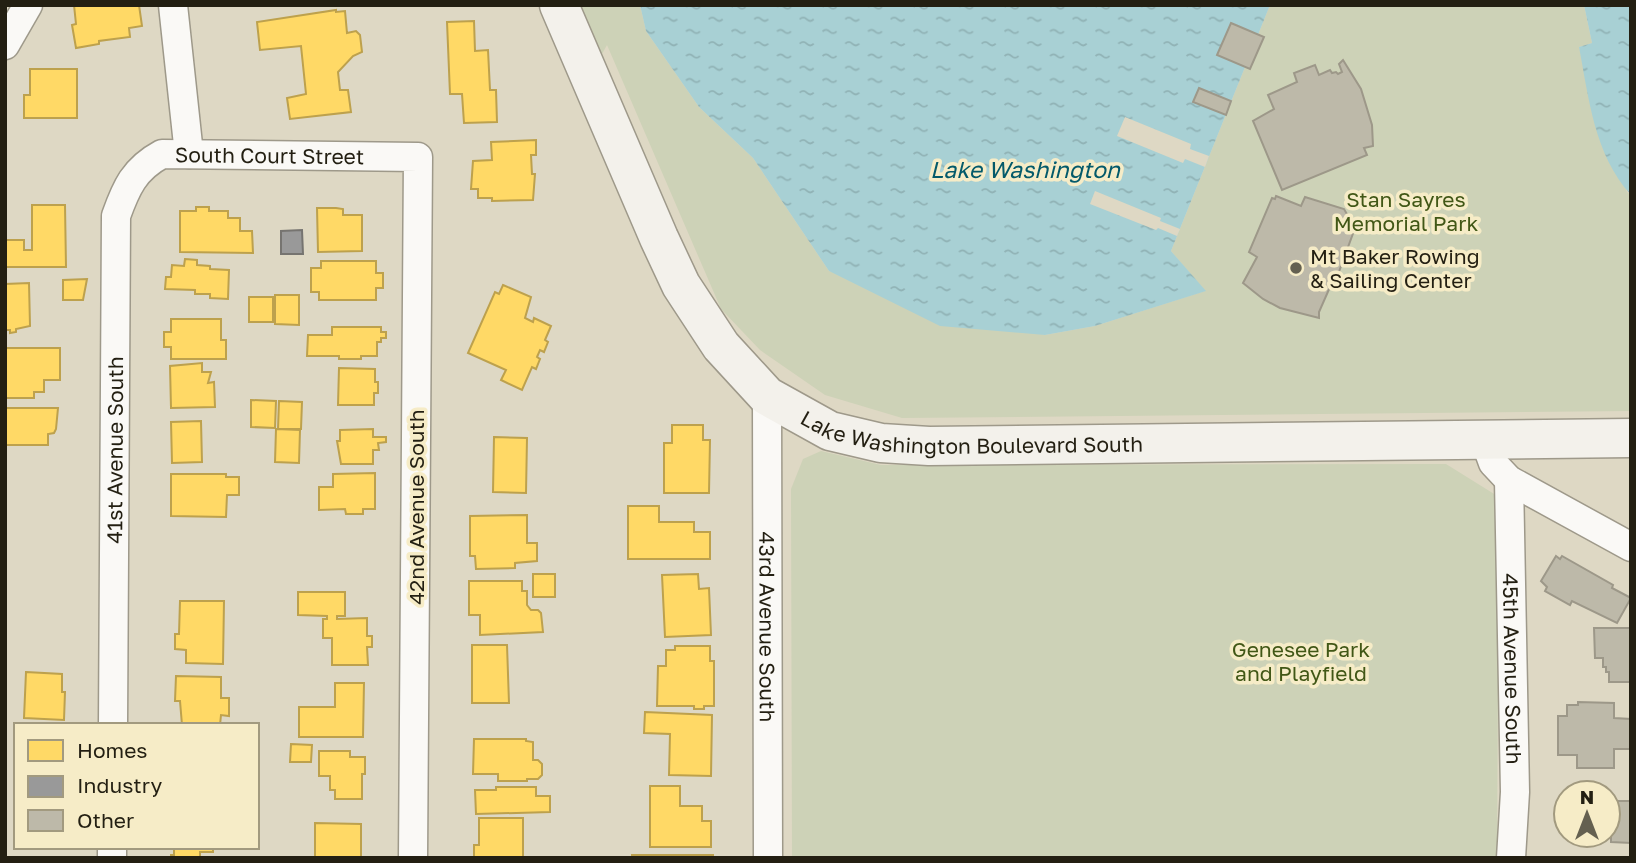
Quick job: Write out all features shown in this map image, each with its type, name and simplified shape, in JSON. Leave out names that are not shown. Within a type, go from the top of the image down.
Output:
[{"type":"main road","name":"Lake Washington Boulevard South","points":[[559,5],[681,285],[721,346],[767,396],[830,431],[881,443],[972,446],[1631,438]]},
{"type":"street","points":[[5,45],[28,5]]},
{"type":"street","points":[[173,5],[189,154]]},
{"type":"street","name":"South Court Street","points":[[133,178],[145,163],[162,154],[418,157]]},
{"type":"street","name":"42nd Avenue South","points":[[413,858],[418,157]]},
{"type":"street","name":"41st Avenue South","points":[[113,723],[116,216],[133,178]]},
{"type":"street","name":"43rd Avenue South","points":[[767,396],[768,858]]},
{"type":"street","points":[[1485,441],[1493,463],[1509,480],[1631,547]]},
{"type":"street","name":"45th Avenue South","points":[[1509,480],[1515,792],[1511,858]]},
{"type":"green space","name":"Stan Sayres Memorial Park","points":[[559,5],[640,5],[646,31],[699,107],[753,158],[829,271],[1045,335],[1095,326],[1205,291],[1171,251],[1270,5],[1584,5],[1592,43],[1579,47],[1627,192],[1631,195],[1631,411],[902,418],[825,395],[760,350],[721,309],[607,45],[589,77]]},
{"type":"green space","name":"Genesee Park and Playfield","points":[[821,451],[881,465],[1446,464],[1499,497],[1497,858],[792,858],[791,489],[803,459]]},
{"type":"water","name":"Lake Washington","points":[[640,5],[1270,5],[1171,251],[1206,291],[1095,326],[1045,335],[940,326],[829,271],[753,158],[699,107],[646,31]]},
{"type":"water","points":[[1584,5],[1631,5],[1631,195],[1609,162],[1590,106],[1579,47],[1592,43]]},
{"type":"pier","points":[[1125,117],[1191,144],[1190,149],[1209,156],[1205,167],[1185,159],[1183,163],[1117,136]]},
{"type":"pier","points":[[1095,191],[1161,218],[1160,221],[1180,229],[1177,236],[1090,204]]},
{"type":"building: Homes","points":[[74,5],[139,5],[142,26],[129,28],[130,37],[99,41],[99,44],[76,48],[72,25],[76,24]]},
{"type":"building: Homes","points":[[336,10],[345,11],[347,33],[356,31],[360,35],[362,52],[353,56],[338,72],[340,90],[348,90],[351,112],[290,119],[287,98],[306,94],[301,46],[260,50],[257,22]]},
{"type":"building: Homes","points":[[474,21],[475,51],[488,50],[490,90],[496,90],[497,122],[464,123],[462,94],[450,94],[447,22]]},
{"type":"building: Homes","points":[[30,69],[77,69],[77,118],[24,118],[24,95],[30,95]]},
{"type":"building: Homes","points":[[536,140],[536,155],[531,155],[532,174],[535,174],[533,200],[492,201],[492,198],[478,198],[478,189],[471,189],[473,161],[492,160],[491,142]]},
{"type":"building: Homes","points":[[32,205],[65,205],[66,267],[5,267],[5,240],[24,240],[24,250],[32,250]]},
{"type":"building: Homes","points":[[196,207],[209,207],[209,211],[228,211],[228,218],[240,218],[240,231],[252,231],[253,253],[180,252],[180,211],[196,211]]},
{"type":"building: Homes","points":[[317,208],[343,209],[343,215],[362,215],[362,251],[318,252]]},
{"type":"building: Homes","points":[[185,259],[197,260],[197,265],[210,266],[210,269],[229,270],[228,299],[210,298],[210,294],[195,294],[195,290],[165,289],[166,277],[171,277],[172,265],[184,266]]},
{"type":"building: Homes","points":[[321,261],[376,261],[376,273],[383,273],[383,288],[376,288],[376,300],[319,300],[319,292],[311,292],[311,268],[321,268]]},
{"type":"building: Homes","points":[[87,279],[83,300],[63,300],[63,280]]},
{"type":"building: Homes","points":[[29,283],[30,326],[10,333],[10,330],[5,330],[5,284]]},
{"type":"building: Homes","points":[[503,285],[531,297],[525,318],[533,322],[534,318],[551,326],[545,340],[548,342],[544,352],[540,350],[536,369],[532,367],[522,390],[501,380],[506,370],[468,353],[495,292],[499,294]]},
{"type":"building: Homes","points":[[275,295],[299,295],[299,325],[275,324]]},
{"type":"building: Homes","points":[[249,297],[273,297],[273,322],[249,322]]},
{"type":"building: Homes","points":[[171,319],[221,319],[221,340],[226,340],[226,359],[171,359],[171,347],[164,347],[164,332],[171,332]]},
{"type":"building: Homes","points":[[332,327],[381,327],[381,332],[386,332],[386,338],[377,342],[377,356],[339,359],[339,356],[307,356],[308,335],[332,335]]},
{"type":"building: Homes","points":[[5,348],[60,348],[60,380],[44,380],[44,392],[34,392],[34,398],[5,398]]},
{"type":"building: Homes","points":[[202,363],[202,372],[211,372],[208,383],[214,382],[215,407],[171,408],[170,366]]},
{"type":"building: Homes","points":[[339,368],[375,369],[378,393],[374,393],[374,405],[338,405]]},
{"type":"building: Homes","points":[[251,400],[276,401],[275,428],[251,427]]},
{"type":"building: Homes","points":[[279,401],[302,402],[301,429],[278,429]]},
{"type":"building: Homes","points":[[5,408],[58,408],[56,429],[54,433],[48,434],[48,445],[5,445]]},
{"type":"building: Homes","points":[[201,421],[202,462],[172,463],[171,422]]},
{"type":"building: Homes","points":[[672,425],[703,425],[703,440],[710,440],[709,493],[664,493],[664,443],[672,443]]},
{"type":"building: Homes","points":[[276,429],[300,430],[299,463],[275,462]]},
{"type":"building: Homes","points":[[373,429],[373,437],[386,437],[386,442],[378,443],[379,450],[373,450],[373,464],[341,464],[337,441],[340,441],[340,430]]},
{"type":"building: Homes","points":[[494,437],[527,438],[526,493],[493,492]]},
{"type":"building: Homes","points":[[375,473],[375,509],[363,509],[363,514],[346,514],[345,509],[319,510],[319,487],[333,487],[333,474]]},
{"type":"building: Homes","points":[[171,474],[226,474],[226,477],[239,477],[239,495],[227,495],[226,517],[171,516]]},
{"type":"building: Homes","points":[[628,506],[659,506],[659,522],[694,522],[694,532],[710,532],[710,559],[628,559]]},
{"type":"building: Homes","points":[[527,515],[527,543],[537,543],[537,561],[515,563],[515,568],[476,569],[475,556],[470,556],[470,516]]},
{"type":"building: Homes","points":[[533,574],[555,574],[555,597],[533,597]]},
{"type":"building: Homes","points":[[698,574],[699,589],[709,588],[711,635],[665,637],[662,575]]},
{"type":"building: Homes","points":[[469,581],[522,581],[522,591],[527,591],[527,605],[531,610],[541,613],[543,632],[480,635],[480,615],[469,615]]},
{"type":"building: Homes","points":[[298,592],[345,592],[345,616],[337,616],[337,619],[367,618],[367,636],[372,636],[372,647],[367,647],[368,665],[332,665],[332,638],[323,638],[323,619],[327,619],[327,616],[298,615]]},
{"type":"building: Homes","points":[[180,601],[224,601],[223,664],[186,663],[186,650],[175,649],[175,634],[179,634]]},
{"type":"building: Homes","points":[[472,645],[507,645],[509,703],[472,703]]},
{"type":"building: Homes","points":[[675,646],[710,646],[710,661],[714,661],[714,706],[694,709],[694,706],[657,706],[658,666],[666,666],[666,650],[675,650]]},
{"type":"building: Homes","points":[[26,672],[62,674],[62,692],[65,692],[64,720],[24,718]]},
{"type":"building: Homes","points":[[176,676],[221,677],[221,698],[229,698],[229,716],[221,715],[220,723],[182,723],[180,701],[175,701]]},
{"type":"building: Homes","points":[[335,683],[364,683],[363,737],[299,737],[299,707],[335,707]]},
{"type":"building: Homes","points":[[645,712],[712,715],[711,776],[669,775],[670,734],[644,733]]},
{"type":"building: Homes","points":[[474,739],[526,739],[533,742],[533,760],[542,764],[542,775],[538,779],[527,781],[498,781],[498,774],[473,774]]},
{"type":"building: Homes","points":[[291,744],[312,745],[311,762],[290,762]]},
{"type":"building: Homes","points":[[319,751],[350,751],[350,757],[365,757],[362,799],[335,799],[335,790],[330,790],[330,776],[319,776]]},
{"type":"building: Homes","points":[[650,786],[680,786],[680,806],[702,806],[702,821],[711,821],[711,847],[650,847]]},
{"type":"building: Homes","points":[[496,787],[536,787],[536,796],[550,796],[550,812],[476,814],[475,790],[496,790]]},
{"type":"building: Homes","points":[[479,818],[523,818],[523,858],[474,858],[474,845],[479,845]]},
{"type":"building: Homes","points":[[315,823],[361,824],[361,858],[315,858]]},
{"type":"building: Homes","points":[[174,849],[213,849],[213,852],[200,852],[200,858],[171,858],[171,855],[174,855]]},
{"type":"building: Homes","points":[[632,855],[713,855],[713,858],[632,858]]},
{"type":"building: Industry","points":[[302,230],[303,254],[281,254],[281,231]]},
{"type":"building: Other","points":[[1231,23],[1264,37],[1250,69],[1217,55]]},
{"type":"building: Other","points":[[1343,60],[1361,89],[1372,125],[1373,146],[1364,148],[1367,155],[1282,190],[1253,121],[1274,109],[1268,95],[1297,82],[1294,73],[1315,65],[1319,75],[1330,70],[1338,74],[1342,72],[1339,64]]},
{"type":"building: Other","points":[[1199,88],[1231,101],[1226,115],[1193,102]]},
{"type":"building: Other","name":"Mt Baker Rowing & Sailing Center","points":[[1276,196],[1301,206],[1305,197],[1344,209],[1355,228],[1333,288],[1330,287],[1319,312],[1319,318],[1280,308],[1243,283],[1257,257],[1249,252],[1272,198],[1275,199]]},
{"type":"building: Other","points":[[1556,556],[1560,559],[1562,556],[1631,598],[1617,623],[1572,601],[1570,605],[1545,591],[1547,587],[1541,581]]},
{"type":"building: Other","points":[[1594,628],[1631,628],[1631,682],[1609,682],[1609,672],[1603,667],[1603,658],[1595,658]]},
{"type":"building: Other","points":[[1578,702],[1614,703],[1614,718],[1631,719],[1631,749],[1614,749],[1614,768],[1577,768],[1577,755],[1558,755],[1558,716],[1567,716],[1567,705],[1578,705]]},
{"type":"building: Other","points":[[1622,801],[1631,801],[1631,843],[1622,843]]},
{"type":"place","name":"Mt Baker Rowing & Sailing Center","points":[[1296,268]]}]
